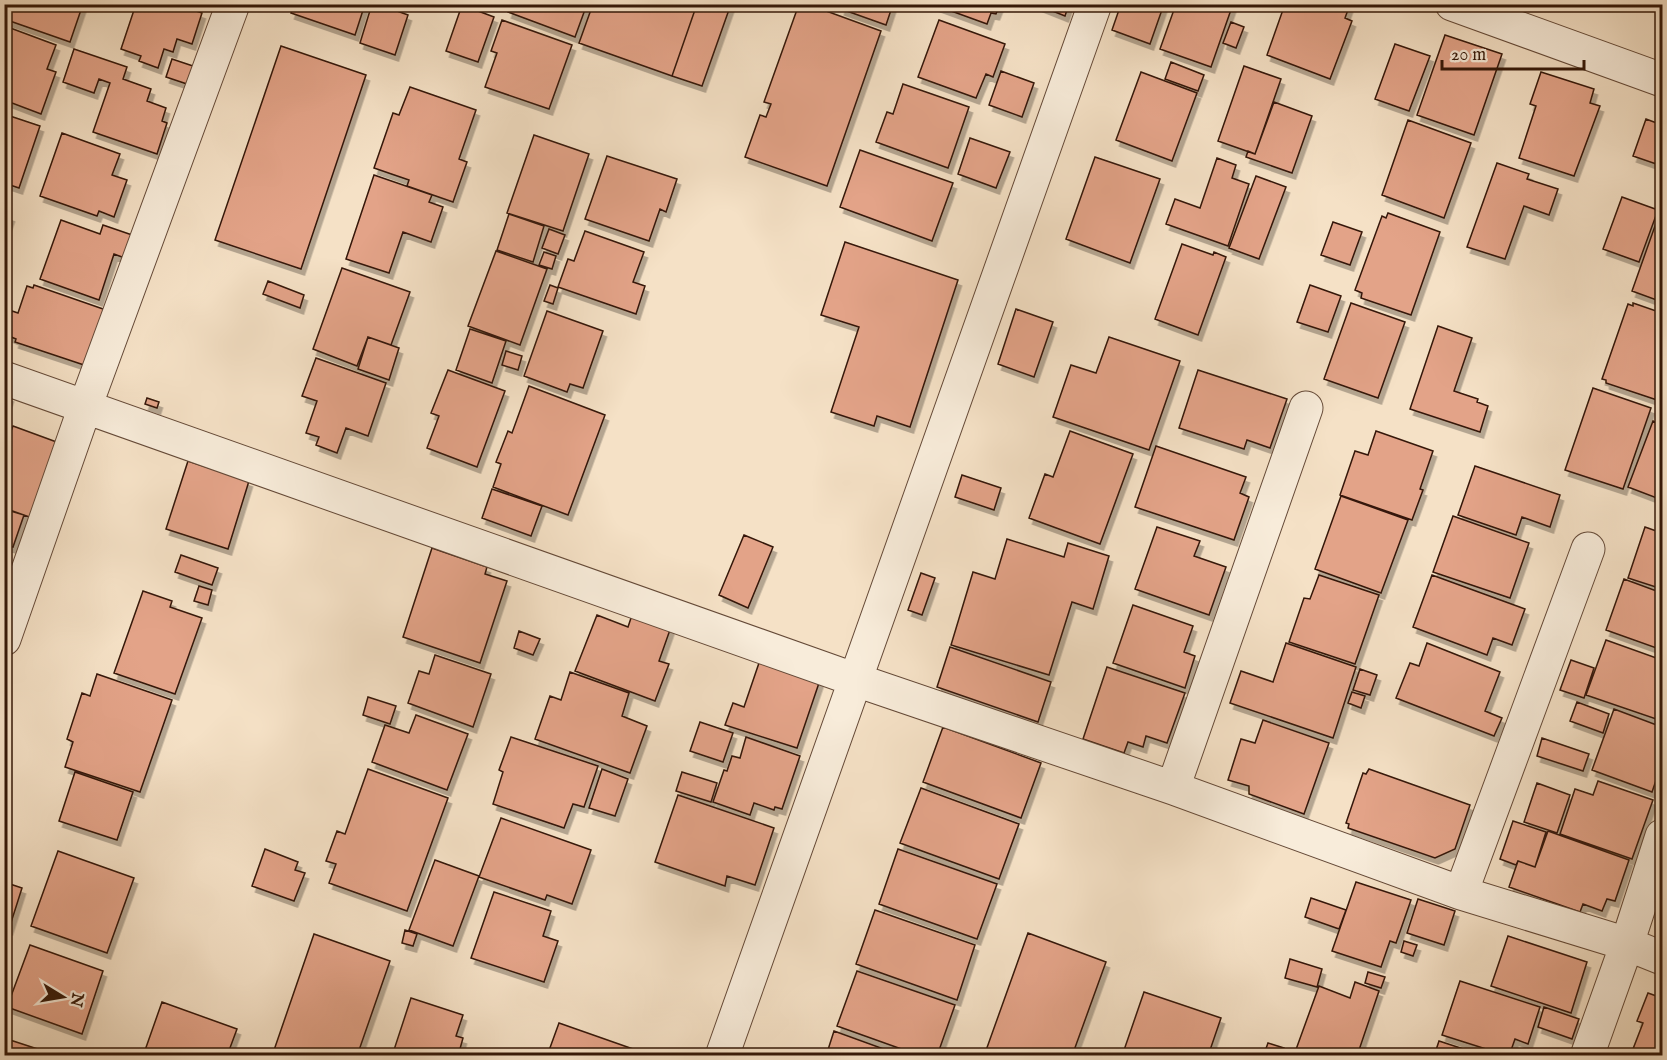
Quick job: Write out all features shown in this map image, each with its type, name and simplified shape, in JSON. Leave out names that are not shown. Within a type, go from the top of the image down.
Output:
[{"type":"street","points":[[4,639],[85,407],[233,4]]},
{"type":"street","points":[[722,1056],[1095,4]]},
{"type":"street","points":[[1452,4],[1662,80]]},
{"type":"street","points":[[4,378],[856,680],[1173,788],[1461,893],[1662,957]]},
{"type":"street","points":[[1173,788],[1306,408]]},
{"type":"street","points":[[1461,893],[1588,549]]},
{"type":"street","points":[[1587,1056],[1662,836]]},
{"type":"building","points":[[13,4],[83,4],[70,42],[7,20]]},
{"type":"building","points":[[136,4],[176,4],[202,13],[192,44],[177,39],[173,52],[164,49],[158,68],[139,61],[141,56],[121,49]]},
{"type":"building","points":[[294,4],[365,4],[355,35],[291,13]]},
{"type":"building","points":[[372,4],[408,15],[395,55],[360,43]]},
{"type":"building","points":[[511,4],[587,4],[575,37],[508,12]]},
{"type":"building","points":[[593,4],[697,4],[672,76],[579,43]]},
{"type":"building","points":[[697,4],[731,4],[702,86],[672,76]]},
{"type":"building","points":[[799,4],[807,4],[881,31],[827,186],[745,157],[760,115],[766,117],[771,104],[764,102]]},
{"type":"building","points":[[842,4],[893,4],[886,25],[841,9]]},
{"type":"building","points":[[932,4],[1000,4],[996,14],[991,13],[987,24]]},
{"type":"building","points":[[1035,4],[1069,4],[1065,16]]},
{"type":"building","points":[[1121,4],[1164,4],[1150,44],[1112,30]]},
{"type":"building","points":[[1176,4],[1233,4],[1211,67],[1160,49]]},
{"type":"building","points":[[1285,4],[1342,4],[1349,7],[1345,18],[1352,21],[1330,79],[1267,55]]},
{"type":"building","points":[[462,5],[494,17],[478,62],[446,51]]},
{"type":"building","points":[[502,20],[572,45],[549,109],[485,87],[497,53],[491,51]]},
{"type":"building","points":[[939,20],[1005,44],[993,77],[986,74],[976,98],[918,77]]},
{"type":"building","points":[[1231,22],[1244,27],[1236,48],[1223,43]]},
{"type":"building","points":[[5,26],[56,45],[47,69],[56,72],[41,114],[4,100]]},
{"type":"building","points":[[1445,35],[1502,54],[1474,135],[1417,115]]},
{"type":"building","points":[[1395,44],[1430,56],[1409,111],[1375,99]]},
{"type":"building","points":[[281,46],[366,75],[301,269],[215,240]]},
{"type":"building","points":[[74,49],[127,67],[123,79],[151,89],[147,101],[166,108],[162,121],[167,123],[157,154],[93,132],[110,83],[99,79],[94,93],[63,82]]},
{"type":"building","points":[[172,59],[196,67],[190,85],[166,77]]},
{"type":"building","points":[[1171,62],[1204,75],[1198,91],[1165,79]]},
{"type":"building","points":[[1244,66],[1281,79],[1255,154],[1218,141]]},
{"type":"building","points":[[1001,71],[1034,83],[1022,117],[989,105]]},
{"type":"building","points":[[1141,72],[1197,93],[1172,161],[1116,140]]},
{"type":"building","points":[[1541,72],[1594,89],[1590,103],[1600,106],[1574,176],[1519,158],[1536,106],[1530,104]]},
{"type":"building","points":[[903,84],[969,107],[948,168],[876,142],[887,112],[893,114]]},
{"type":"building","points":[[410,87],[476,110],[459,159],[467,162],[453,202],[407,186],[409,180],[374,168],[393,113],[399,115]]},
{"type":"building","points":[[1274,102],[1312,116],[1292,173],[1246,157],[1248,151],[1255,154]]},
{"type":"building","points":[[4,114],[40,126],[19,188],[4,183]]},
{"type":"building","points":[[1646,119],[1662,125],[1662,166],[1633,156]]},
{"type":"building","points":[[1408,120],[1471,143],[1444,218],[1382,195]]},
{"type":"building","points":[[62,133],[120,154],[112,175],[127,180],[114,217],[99,211],[97,216],[40,196]]},
{"type":"building","points":[[534,135],[589,154],[563,231],[507,213]]},
{"type":"building","points":[[970,138],[1010,152],[996,188],[958,174]]},
{"type":"building","points":[[860,150],[953,183],[932,241],[840,207]]},
{"type":"building","points":[[607,156],[677,179],[666,212],[660,209],[649,241],[585,219]]},
{"type":"building","points":[[1095,157],[1160,179],[1130,263],[1066,239]]},
{"type":"building","points":[[1217,158],[1236,165],[1232,178],[1249,184],[1228,246],[1166,224],[1175,199],[1200,208]]},
{"type":"building","points":[[1497,163],[1529,174],[1527,179],[1558,189],[1549,215],[1524,206],[1505,259],[1467,247]]},
{"type":"building","points":[[374,175],[432,195],[429,202],[443,207],[431,242],[403,232],[389,273],[346,259]]},
{"type":"building","points":[[1256,176],[1286,187],[1259,259],[1229,248]]},
{"type":"building","points":[[1622,197],[1658,210],[1639,262],[1603,249]]},
{"type":"building","points":[[1662,210],[1662,302],[1632,291]]},
{"type":"building","points":[[4,213],[11,216],[4,235]]},
{"type":"building","points":[[1388,213],[1440,232],[1411,315],[1361,298],[1362,293],[1355,290],[1382,216],[1386,218]]},
{"type":"building","points":[[509,214],[544,226],[533,262],[497,250]]},
{"type":"building","points":[[61,220],[100,234],[103,225],[138,237],[130,260],[114,254],[99,300],[40,279]]},
{"type":"building","points":[[1333,222],[1362,232],[1350,265],[1321,255]]},
{"type":"building","points":[[549,229],[565,235],[558,254],[542,248]]},
{"type":"building","points":[[585,231],[644,252],[633,282],[645,286],[636,314],[558,287],[568,259],[574,261]]},
{"type":"building","points":[[845,242],[958,280],[910,427],[877,416],[874,426],[831,412],[859,327],[821,315]]},
{"type":"building","points":[[1182,244],[1226,257],[1198,335],[1155,319]]},
{"type":"building","points":[[496,251],[547,269],[520,345],[468,326]]},
{"type":"building","points":[[544,252],[556,256],[552,269],[539,265]]},
{"type":"building","points":[[342,268],[410,292],[391,345],[368,337],[357,366],[313,349]]},
{"type":"building","points":[[268,281],[304,295],[300,308],[263,294]]},
{"type":"building","points":[[34,285],[106,310],[87,366],[15,342],[16,339],[4,334],[12,311],[18,313],[27,286],[33,288]]},
{"type":"building","points":[[550,285],[558,288],[553,304],[544,301]]},
{"type":"building","points":[[1310,285],[1341,296],[1328,332],[1297,322]]},
{"type":"building","points":[[1351,303],[1405,322],[1378,398],[1324,379]]},
{"type":"building","points":[[1633,303],[1662,313],[1662,384],[1657,400],[1606,383],[1606,380],[1602,379],[1628,304],[1633,306]]},
{"type":"building","points":[[1016,309],[1053,322],[1034,377],[998,364]]},
{"type":"building","points":[[547,311],[603,331],[583,388],[570,384],[567,392],[524,376]]},
{"type":"building","points":[[1438,326],[1472,338],[1454,391],[1478,399],[1477,402],[1488,406],[1480,432],[1410,409]]},
{"type":"building","points":[[470,329],[506,341],[492,383],[456,370]]},
{"type":"building","points":[[368,337],[399,348],[389,380],[358,369]]},
{"type":"building","points":[[1109,337],[1180,361],[1149,450],[1053,417],[1071,365],[1096,373]]},
{"type":"building","points":[[506,351],[522,356],[518,370],[502,365]]},
{"type":"building","points":[[316,358],[386,383],[368,436],[346,428],[337,453],[316,445],[319,437],[306,433],[317,401],[302,396]]},
{"type":"building","points":[[448,370],[505,391],[477,467],[427,448],[439,416],[431,413]]},
{"type":"building","points":[[1198,370],[1287,399],[1270,448],[1247,440],[1244,449],[1179,428]]},
{"type":"building","points":[[529,386],[605,415],[568,515],[493,487],[501,464],[496,462],[508,431],[512,433]]},
{"type":"building","points":[[1593,388],[1651,408],[1623,489],[1565,470]]},
{"type":"building","points":[[4,394],[10,396],[4,413]]},
{"type":"building","points":[[147,398],[159,402],[157,408],[145,404]]},
{"type":"building","points":[[1653,421],[1662,425],[1662,500],[1628,487]]},
{"type":"building","points":[[13,426],[62,444],[35,519],[4,508],[4,449]]},
{"type":"building","points":[[1070,431],[1133,454],[1100,544],[1029,518],[1045,474],[1053,477]]},
{"type":"building","points":[[1376,431],[1433,451],[1412,520],[1340,495],[1355,451],[1368,455]]},
{"type":"building","points":[[1156,446],[1246,477],[1240,493],[1249,497],[1234,540],[1135,507]]},
{"type":"building","points":[[188,461],[249,481],[228,549],[166,529]]},
{"type":"building","points":[[1475,466],[1560,495],[1550,527],[1522,517],[1516,535],[1458,515]]},
{"type":"building","points":[[962,475],[1001,488],[994,510],[955,497]]},
{"type":"building","points":[[492,489],[542,506],[531,536],[482,518]]},
{"type":"building","points":[[1341,496],[1408,520],[1381,593],[1315,569]]},
{"type":"building","points":[[4,509],[24,515],[13,547],[4,545]]},
{"type":"building","points":[[1453,516],[1529,543],[1510,598],[1433,572]]},
{"type":"building","points":[[1157,527],[1200,541],[1194,556],[1226,567],[1209,615],[1135,589]]},
{"type":"building","points":[[1645,527],[1662,533],[1662,589],[1628,578]]},
{"type":"building","points":[[744,535],[773,547],[748,608],[719,595]]},
{"type":"building","points":[[1007,539],[1064,557],[1068,543],[1109,556],[1093,609],[1072,602],[1049,675],[951,645],[973,572],[995,579]]},
{"type":"building","points":[[432,548],[487,567],[485,574],[507,581],[480,663],[403,637]]},
{"type":"building","points":[[181,555],[218,568],[212,585],[175,572]]},
{"type":"building","points":[[921,573],[935,578],[922,615],[908,610]]},
{"type":"building","points":[[1319,575],[1379,595],[1355,664],[1289,642],[1304,598],[1310,599]]},
{"type":"building","points":[[1432,575],[1525,609],[1512,645],[1493,638],[1487,655],[1413,627]]},
{"type":"building","points":[[1624,579],[1662,593],[1662,650],[1606,630]]},
{"type":"building","points":[[199,586],[212,590],[208,605],[194,601]]},
{"type":"building","points":[[143,591],[172,601],[170,607],[202,618],[175,694],[114,673]]},
{"type":"building","points":[[1133,605],[1193,626],[1184,652],[1195,656],[1185,688],[1113,663]]},
{"type":"building","points":[[633,612],[671,627],[659,661],[669,664],[655,701],[575,671],[597,615],[628,627]]},
{"type":"building","points":[[519,631],[540,639],[533,655],[514,648]]},
{"type":"building","points":[[1606,640],[1662,660],[1662,721],[1586,695]]},
{"type":"building","points":[[1286,643],[1356,667],[1333,738],[1230,703],[1241,671],[1273,682]]},
{"type":"building","points":[[1427,643],[1500,672],[1485,711],[1502,718],[1494,736],[1396,698],[1410,663],[1419,666]]},
{"type":"building","points":[[950,647],[1051,682],[1038,722],[937,687]]},
{"type":"building","points":[[435,655],[491,674],[473,727],[408,703],[419,671],[429,674]]},
{"type":"building","points":[[760,660],[820,680],[797,748],[725,725],[733,703],[744,707]]},
{"type":"building","points":[[1571,660],[1594,668],[1584,698],[1560,690]]},
{"type":"building","points":[[1107,667],[1185,693],[1167,743],[1146,736],[1143,747],[1128,742],[1124,753],[1083,739]]},
{"type":"building","points":[[1360,669],[1377,675],[1370,695],[1353,690]]},
{"type":"building","points":[[570,672],[629,693],[622,716],[647,726],[630,773],[535,739],[550,696],[561,700]]},
{"type":"building","points":[[97,674],[172,700],[140,792],[65,767],[73,742],[67,739],[82,693],[90,696]]},
{"type":"building","points":[[1352,692],[1365,696],[1361,708],[1348,703]]},
{"type":"building","points":[[368,697],[396,706],[390,724],[363,715]]},
{"type":"building","points":[[1577,702],[1609,714],[1603,733],[1570,721]]},
{"type":"building","points":[[1614,709],[1662,727],[1662,763],[1652,792],[1592,770]]},
{"type":"building","points":[[416,715],[468,734],[447,790],[372,762],[385,725],[409,733]]},
{"type":"building","points":[[1263,720],[1329,743],[1304,814],[1249,794],[1249,786],[1228,780],[1241,739],[1255,743]]},
{"type":"building","points":[[700,722],[733,733],[723,762],[690,751]]},
{"type":"building","points":[[943,727],[1041,763],[1021,818],[923,782]]},
{"type":"building","points":[[511,737],[598,766],[584,807],[573,804],[564,828],[493,804],[503,772],[499,770]]},
{"type":"building","points":[[746,737],[800,756],[782,809],[775,807],[774,810],[754,803],[750,815],[713,802],[724,770],[727,771],[732,756],[740,758]]},
{"type":"building","points":[[1542,738],[1589,754],[1583,771],[1537,756]]},
{"type":"building","points":[[368,769],[448,798],[407,911],[329,883],[336,864],[326,861],[337,831],[345,834]]},
{"type":"building","points":[[602,769],[628,779],[615,816],[589,808]]},
{"type":"building","points":[[1369,769],[1470,805],[1455,849],[1435,858],[1348,828],[1349,824],[1346,823],[1363,773],[1366,774]]},
{"type":"building","points":[[75,772],[133,792],[117,840],[59,821]]},
{"type":"building","points":[[682,772],[717,783],[711,802],[676,791]]},
{"type":"building","points":[[1598,781],[1653,800],[1632,859],[1560,834],[1575,789],[1593,795]]},
{"type":"building","points":[[1537,783],[1570,795],[1557,833],[1524,822]]},
{"type":"building","points":[[921,788],[1019,824],[999,879],[900,843]]},
{"type":"building","points":[[678,795],[774,828],[755,885],[727,876],[725,886],[655,862]]},
{"type":"building","points":[[501,818],[591,850],[572,904],[547,895],[545,900],[479,877]]},
{"type":"building","points":[[1513,821],[1546,832],[1535,867],[1518,861],[1516,865],[1500,859]]},
{"type":"building","points":[[1548,831],[1629,860],[1615,901],[1607,899],[1602,911],[1583,904],[1580,912],[1509,887],[1518,861],[1535,867]]},
{"type":"building","points":[[265,849],[298,862],[295,870],[305,873],[294,901],[252,886]]},
{"type":"building","points":[[898,849],[997,884],[977,939],[879,904]]},
{"type":"building","points":[[58,851],[134,878],[107,953],[31,926]]},
{"type":"building","points":[[435,860],[479,876],[453,946],[409,930]]},
{"type":"building","points":[[4,882],[22,888],[9,929],[4,928]]},
{"type":"building","points":[[1356,882],[1411,900],[1396,943],[1390,941],[1381,967],[1332,951]]},
{"type":"building","points":[[494,892],[551,911],[543,936],[558,941],[544,982],[471,958]]},
{"type":"building","points":[[1311,898],[1346,910],[1339,929],[1305,917]]},
{"type":"building","points":[[1418,899],[1455,911],[1444,945],[1407,933]]},
{"type":"building","points":[[875,910],[975,945],[957,1000],[856,964]]},
{"type":"building","points":[[405,930],[417,934],[413,946],[402,943]]},
{"type":"building","points":[[1028,933],[1106,962],[1072,1056],[984,1056]]},
{"type":"building","points":[[314,934],[390,961],[357,1056],[272,1056]]},
{"type":"building","points":[[1508,936],[1587,962],[1571,1013],[1491,986]]},
{"type":"building","points":[[1404,941],[1417,945],[1413,956],[1401,952]]},
{"type":"building","points":[[30,945],[103,971],[82,1034],[7,1007]]},
{"type":"building","points":[[1290,959],[1322,969],[1317,987],[1285,978]]},
{"type":"building","points":[[857,971],[955,1005],[937,1056],[921,1056],[837,1026]]},
{"type":"building","points":[[1368,972],[1385,977],[1381,988],[1365,983]]},
{"type":"building","points":[[1460,981],[1540,1007],[1528,1044],[1515,1039],[1508,1056],[1442,1035]]},
{"type":"building","points":[[1355,982],[1379,991],[1357,1056],[1294,1055],[1319,986],[1350,998]]},
{"type":"building","points":[[1144,992],[1221,1018],[1208,1056],[1122,1056]]},
{"type":"building","points":[[1648,993],[1662,998],[1662,1056],[1638,1056],[1639,1052],[1633,1049],[1643,1023],[1637,1021]]},
{"type":"building","points":[[411,998],[463,1015],[456,1036],[463,1038],[458,1056],[392,1056]]},
{"type":"building","points":[[162,1002],[237,1029],[227,1056],[143,1056]]},
{"type":"building","points":[[1544,1007],[1579,1019],[1572,1039],[1538,1027]]},
{"type":"building","points":[[559,1023],[653,1056],[547,1056]]},
{"type":"building","points":[[834,1031],[903,1056],[826,1056]]},
{"type":"building","points":[[4,1038],[59,1056],[4,1056]]},
{"type":"building","points":[[1439,1041],[1485,1056],[1434,1056]]},
{"type":"building","points":[[1268,1043],[1284,1048],[1281,1056],[1264,1054]]}]
